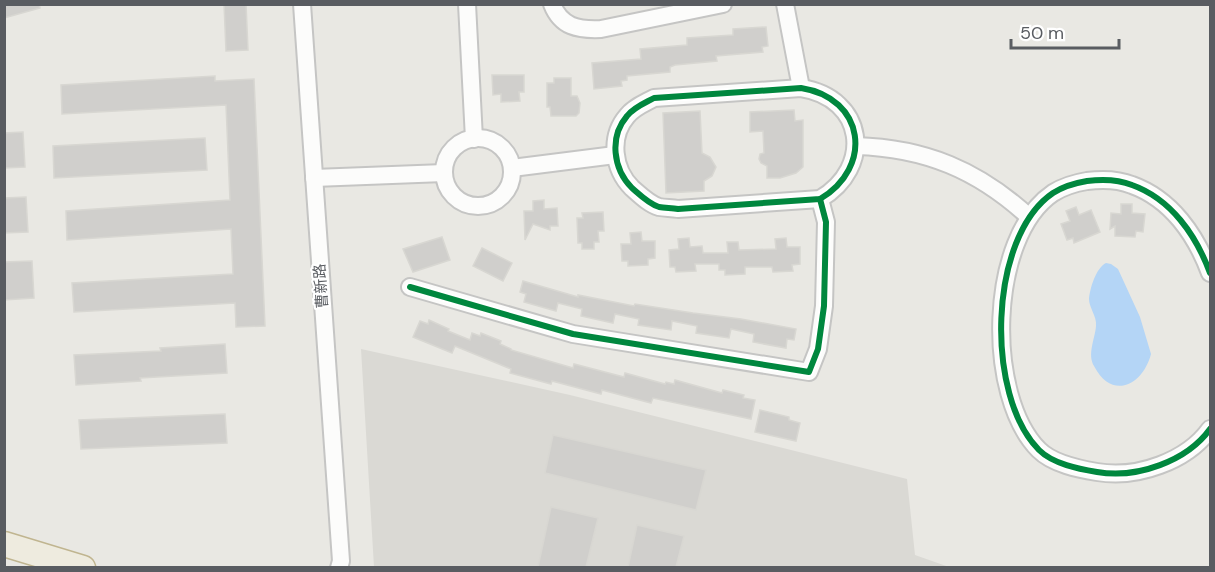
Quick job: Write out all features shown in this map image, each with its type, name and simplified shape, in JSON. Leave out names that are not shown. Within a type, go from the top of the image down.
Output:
[{"type":"highway","points":[[4,544],[83,567]]},
{"type":"street","name":"曹新路","points":[[302,4],[340,549],[339,567]]},
{"type":"street","points":[[467,4],[474,139]]},
{"type":"street","points":[[552,4],[562,21],[571,27],[584,30],[601,29],[723,4]]},
{"type":"street","points":[[785,4],[801,88]]},
{"type":"street","points":[[801,88],[815,90],[838,104],[849,116],[856,146],[852,163],[844,180],[820,199],[678,209],[657,206],[642,197],[628,184],[619,170],[615,155],[619,130],[627,116],[640,105],[654,98],[801,88]]},
{"type":"street","points":[[474,139],[488,140],[499,146],[508,156],[512,168],[510,184],[502,197],[488,205],[473,206],[458,200],[448,188],[444,173],[446,161],[452,150],[462,142],[474,139]]},
{"type":"street","points":[[856,146],[896,149],[946,162],[997,190],[1029,217]]},
{"type":"street","points":[[512,168],[615,155]]},
{"type":"street","points":[[314,178],[444,173]]},
{"type":"street","points":[[1210,273],[1198,245],[1177,215],[1158,198],[1141,188],[1124,182],[1103,179],[1068,185],[1054,192],[1029,217],[1016,242],[1007,277],[1000,336],[1011,398],[1028,438],[1040,452],[1056,461],[1080,470],[1106,474],[1137,471],[1164,464],[1186,452],[1210,429]]},
{"type":"street","points":[[410,287],[573,334],[809,372],[818,349],[824,306],[826,222],[820,199]]},
{"type":"shaded area","points":[[361,349],[570,395],[907,479],[915,555],[949,567],[374,567]]},
{"type":"water","points":[[1106,263],[1118,269],[1140,317],[1151,354],[1141,374],[1126,385],[1118,386],[1101,377],[1091,357],[1096,322],[1089,299],[1096,274]]},
{"type":"building","points":[[4,4],[39,4],[40,8],[4,18]]},
{"type":"building","points":[[224,4],[246,4],[248,50],[226,51]]},
{"type":"building","points":[[766,27],[768,46],[762,47],[763,52],[716,56],[717,61],[675,65],[670,67],[670,72],[627,76],[627,80],[621,81],[622,86],[594,89],[592,63],[641,59],[640,49],[687,45],[687,38],[733,35],[733,29]]},
{"type":"building","points":[[492,75],[524,75],[524,92],[519,92],[520,101],[501,102],[501,94],[493,95]]},
{"type":"building","points":[[215,76],[215,81],[254,79],[265,326],[236,327],[235,303],[74,312],[72,283],[233,274],[231,229],[67,240],[66,211],[230,200],[226,105],[62,114],[61,85]]},
{"type":"building","points":[[554,78],[571,78],[571,96],[577,96],[580,103],[579,113],[576,116],[551,116],[550,107],[547,107],[547,83],[554,83]]},
{"type":"building","points":[[794,110],[795,121],[803,120],[803,167],[796,173],[780,178],[767,178],[767,166],[759,159],[760,154],[764,153],[763,131],[750,132],[750,112]]},
{"type":"building","points":[[700,111],[702,153],[710,157],[716,167],[712,176],[704,181],[704,191],[666,193],[663,113]]},
{"type":"building","points":[[23,132],[25,167],[4,168],[4,133]]},
{"type":"building","points":[[205,138],[207,170],[54,178],[53,146]]},
{"type":"building","points":[[26,197],[28,232],[4,233],[4,198]]},
{"type":"building","points":[[544,200],[544,209],[557,208],[558,226],[550,226],[550,230],[533,224],[525,240],[524,211],[533,211],[533,201]]},
{"type":"building","points":[[1121,204],[1132,204],[1132,213],[1145,214],[1143,232],[1136,231],[1135,237],[1115,236],[1115,226],[1110,229],[1111,213],[1121,214]]},
{"type":"building","points":[[1076,207],[1079,215],[1091,210],[1100,232],[1074,243],[1073,238],[1067,240],[1061,224],[1070,221],[1066,211]]},
{"type":"building","points":[[603,212],[604,231],[598,231],[599,242],[594,242],[594,249],[582,249],[582,243],[578,243],[577,218],[583,218],[582,213]]},
{"type":"building","points":[[641,232],[642,241],[655,241],[655,258],[648,259],[648,265],[628,266],[628,261],[622,261],[621,244],[631,244],[630,233]]},
{"type":"building","points":[[442,237],[450,260],[413,272],[403,249]]},
{"type":"building","points":[[689,238],[690,247],[702,246],[703,253],[728,253],[727,242],[738,242],[739,250],[776,249],[775,239],[786,238],[787,247],[800,247],[800,264],[792,265],[793,271],[773,272],[772,267],[745,267],[745,274],[725,275],[725,270],[719,270],[719,264],[695,264],[696,271],[676,272],[675,267],[670,267],[669,250],[679,249],[678,239]]},
{"type":"building","points":[[482,248],[512,263],[503,281],[473,266]]},
{"type":"building","points":[[32,261],[34,298],[4,300],[4,262]]},
{"type":"building","points":[[523,281],[578,297],[578,295],[634,306],[635,304],[741,319],[796,329],[794,340],[787,339],[786,348],[753,342],[754,334],[731,329],[729,338],[696,333],[697,326],[672,321],[671,330],[638,325],[639,319],[615,314],[613,323],[581,316],[582,309],[558,303],[556,311],[524,302],[526,294],[520,292]]},
{"type":"building","points":[[429,320],[470,340],[472,333],[480,336],[481,333],[501,341],[500,344],[511,350],[573,368],[574,364],[624,377],[625,373],[665,384],[666,382],[674,384],[675,380],[722,393],[723,390],[744,395],[743,398],[755,400],[751,419],[653,398],[651,403],[602,390],[601,394],[510,373],[511,369],[455,346],[452,353],[413,337],[420,321],[428,324]]},
{"type":"building","points":[[225,344],[227,373],[140,378],[141,381],[76,385],[74,355],[161,351],[160,348]]},
{"type":"building","points":[[760,410],[789,417],[789,420],[800,423],[796,441],[755,432]]},
{"type":"building","points":[[225,414],[227,443],[81,449],[79,420]]},
{"type":"building","points":[[553,435],[706,470],[696,510],[545,473]]},
{"type":"building","points":[[551,507],[598,518],[586,567],[538,567]]},
{"type":"building","points":[[637,525],[684,536],[676,567],[628,567]]},
{"type":"cycle path","points":[[801,88],[822,94],[839,105],[849,119],[855,135],[855,152],[849,170],[837,185],[820,199],[678,209],[659,207],[638,194],[621,172],[616,153],[621,124],[633,110],[654,98],[801,88]]},
{"type":"cycle path","points":[[1210,273],[1189,232],[1159,199],[1146,191],[1121,182],[1087,181],[1053,193],[1032,214],[1016,244],[1006,279],[1001,318],[1003,357],[1009,393],[1021,425],[1039,450],[1051,459],[1097,472],[1128,473],[1144,470],[1175,459],[1200,440],[1210,429]]},
{"type":"cycle path","points":[[410,287],[573,334],[809,372],[818,349],[824,306],[826,222],[820,199]]}]
